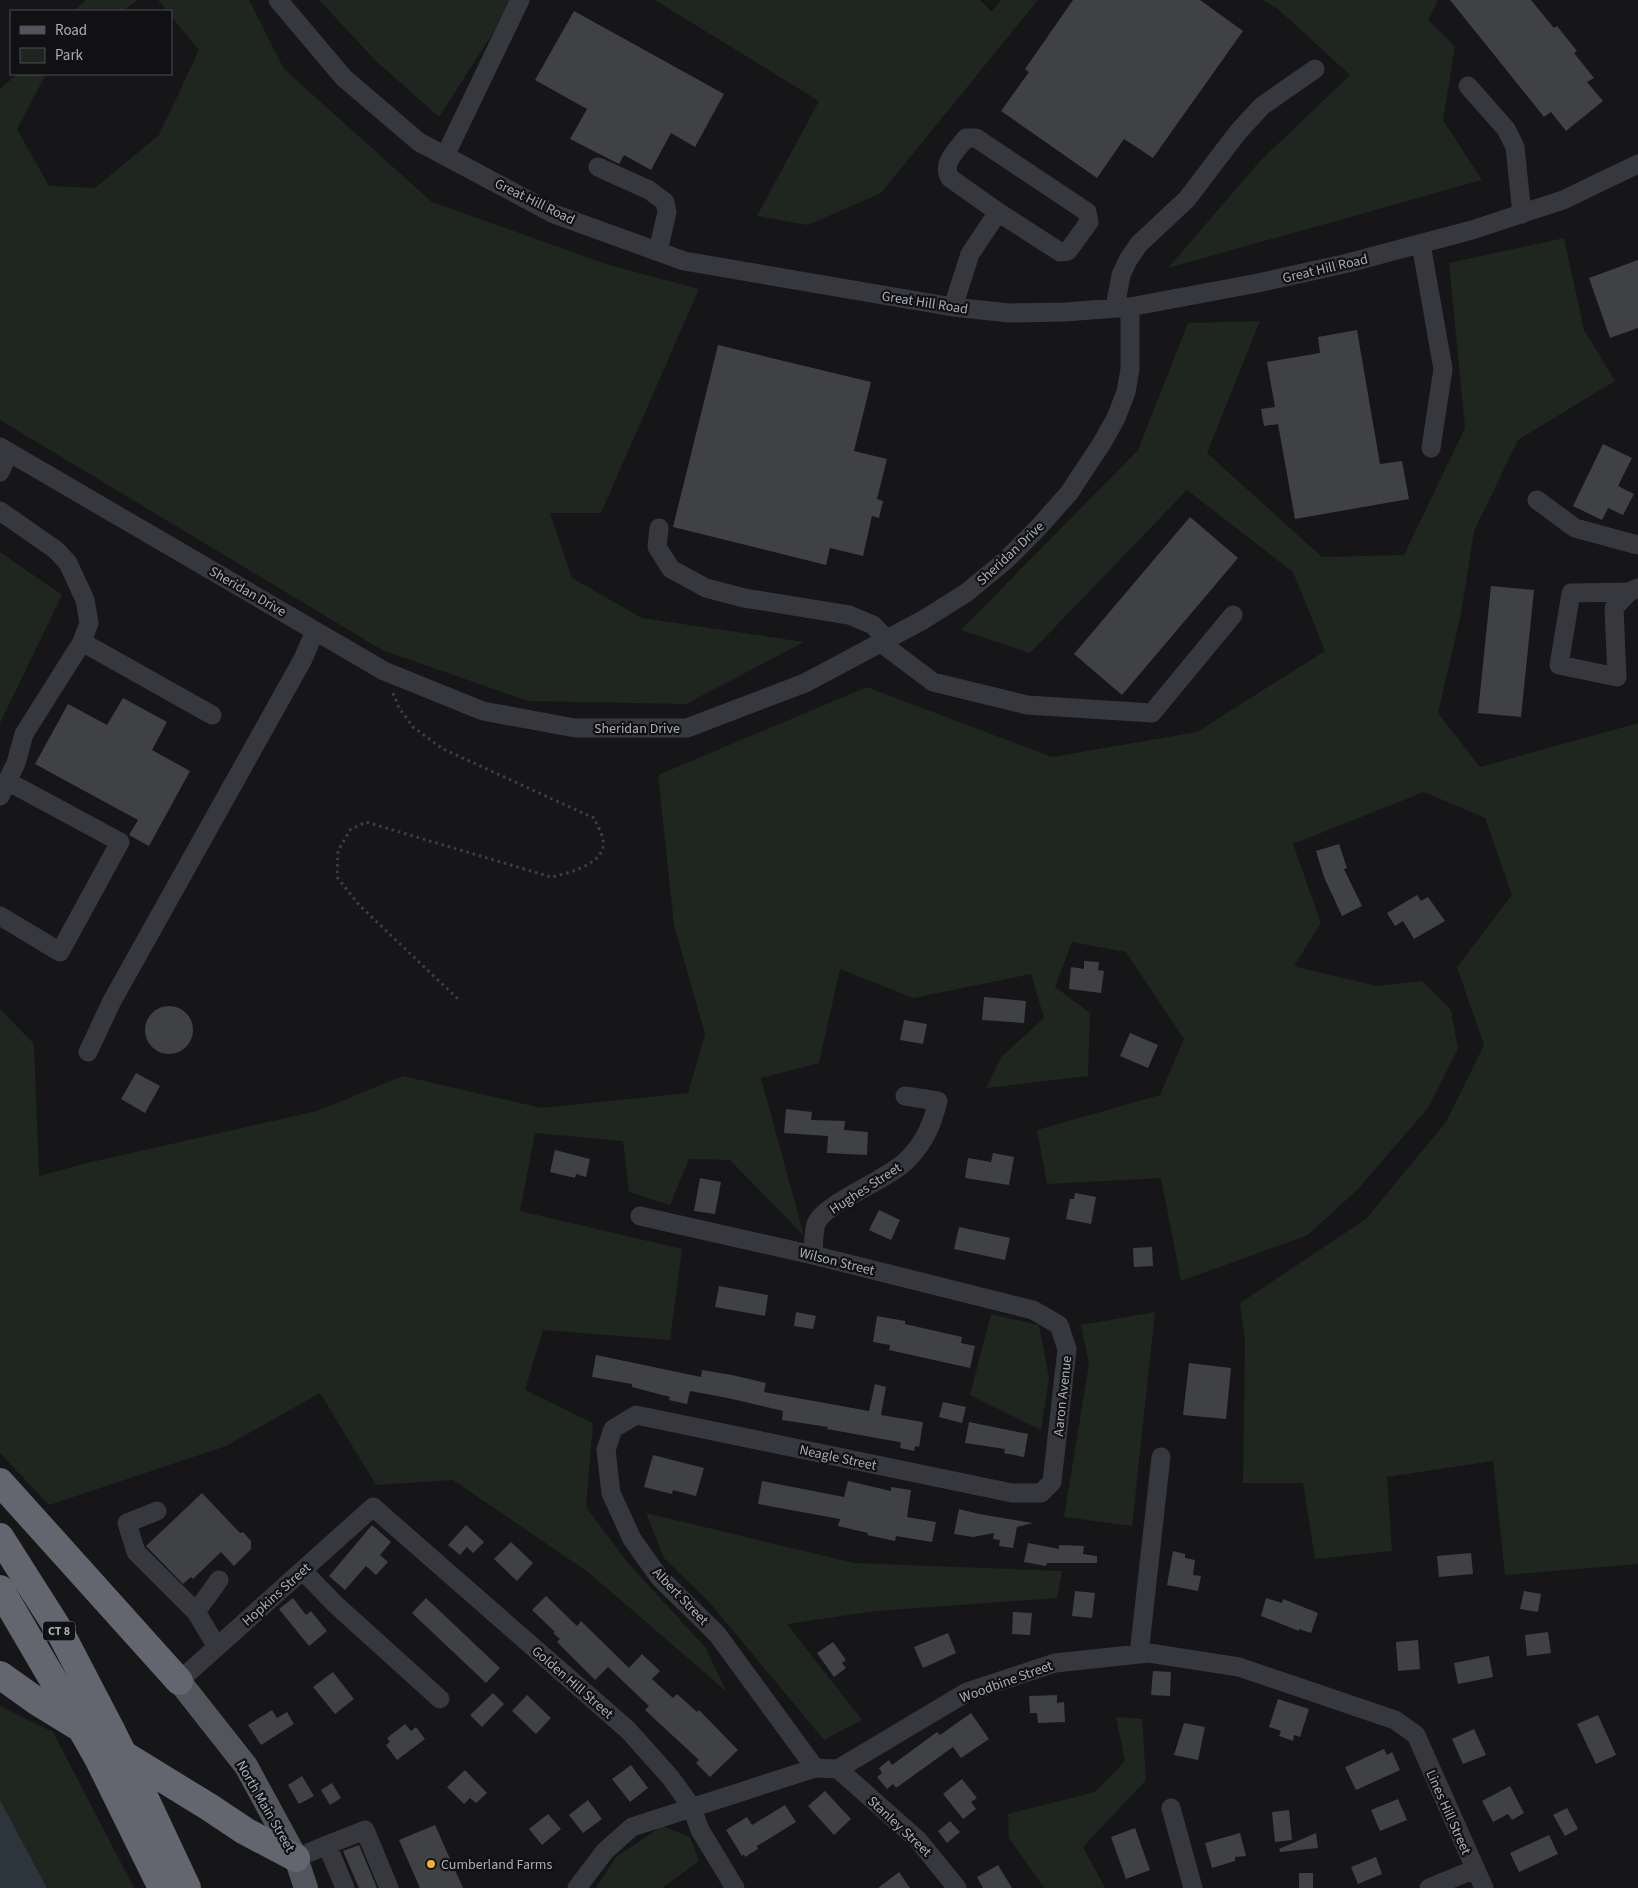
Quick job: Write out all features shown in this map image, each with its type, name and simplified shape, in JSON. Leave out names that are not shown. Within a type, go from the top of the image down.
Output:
[{"type":"highway","points":[[0,1482],[180,1681]]},
{"type":"highway","name":"CT 8","points":[[0,1537],[59,1630],[142,1790],[186,1888]]},
{"type":"highway","name":"CT 8","points":[[0,1589],[98,1758],[162,1888]]},
{"type":"highway","points":[[0,1675],[38,1702],[210,1807],[244,1831],[296,1858]]},
{"type":"main road","name":"North Main Street","points":[[180,1681],[246,1766],[296,1858],[306,1888]]},
{"type":"street","name":"Great Hill Road","points":[[278,0],[344,78],[419,142],[554,214],[684,261],[954,307],[1035,314],[1122,308],[1258,283],[1421,244],[1522,214],[1563,200],[1638,164]]},
{"type":"street","points":[[445,156],[520,0]]},
{"type":"street","name":"Sheridan Drive","points":[[4,450],[384,671],[483,711],[574,728],[687,728],[806,683],[884,641],[966,593],[1006,560],[1037,529],[1069,493],[1102,443],[1126,392],[1130,369],[1122,308],[1120,275],[1128,260],[1139,244],[1188,199],[1238,132],[1262,106],[1315,69]]},
{"type":"street","points":[[1468,86],[1506,129],[1515,146],[1522,214]]},
{"type":"street","points":[[966,138],[976,138],[1086,212],[1089,222],[1068,251],[1060,252],[998,212],[950,178],[947,172],[946,165],[966,138]]},
{"type":"street","points":[[598,167],[649,190],[665,202],[667,212],[658,251]]},
{"type":"street","points":[[954,307],[970,254],[998,212]]},
{"type":"street","points":[[1421,244],[1443,369],[1431,448]]},
{"type":"street","points":[[0,472],[4,450]]},
{"type":"street","points":[[1537,500],[1575,528],[1638,545]]},
{"type":"street","points":[[0,511],[56,550],[68,564],[85,600],[89,623],[82,642],[24,734],[16,763],[4,788],[120,842],[60,952],[0,916]]},
{"type":"street","points":[[659,528],[657,547],[672,569],[706,588],[744,598],[849,615],[873,625],[884,641],[933,682],[1026,705],[1152,713],[1233,615]]},
{"type":"street","points":[[1633,590],[1614,608],[1617,677],[1559,666],[1571,593],[1633,590]]},
{"type":"street","points":[[88,1052],[112,1001],[303,658],[315,631]]},
{"type":"street","points":[[82,642],[212,715]]},
{"type":"street","name":"Hughes Street","points":[[813,1255],[816,1223],[830,1208],[873,1184],[908,1160],[930,1130],[938,1101],[905,1096]]},
{"type":"street","name":"Wilson Street","points":[[640,1216],[813,1255],[1033,1310]]},
{"type":"street","name":"Aaron Avenue","points":[[1033,1310],[1059,1324],[1067,1349],[1052,1482],[1041,1493]]},
{"type":"street","name":"Neagle Street","points":[[636,1415],[1012,1493],[1041,1493]]},
{"type":"street","name":"Albert Street","points":[[636,1415],[613,1429],[606,1450],[611,1493],[632,1539],[660,1577],[717,1634],[816,1768]]},
{"type":"street","points":[[1139,1654],[1161,1457]]},
{"type":"street","name":"Hopkins Street","points":[[180,1681],[373,1508]]},
{"type":"street","name":"Golden Hill Street","points":[[373,1508],[628,1730],[670,1777],[691,1806],[700,1830],[735,1888]]},
{"type":"street","points":[[157,1511],[127,1523],[136,1552],[196,1612],[217,1647]]},
{"type":"street","points":[[303,1571],[343,1611],[440,1698]]},
{"type":"street","points":[[196,1612],[219,1580]]},
{"type":"street","name":"Woodbine Street","points":[[838,1769],[967,1692],[1055,1663],[1150,1653],[1239,1667],[1396,1720],[1416,1735]]},
{"type":"street","name":"Lines Hill Street","points":[[1416,1735],[1484,1888]]},
{"type":"street","points":[[577,1888],[605,1851],[632,1827],[691,1806],[816,1768],[838,1769]]},
{"type":"street","name":"Stanley Street","points":[[838,1769],[918,1840],[957,1888]]},
{"type":"street","points":[[1171,1808],[1193,1888]]},
{"type":"street","points":[[296,1858],[365,1830],[390,1888]]},
{"type":"street","points":[[327,1845],[345,1888]]},
{"type":"street","points":[[1429,1888],[1474,1869]]},
{"type":"path","points":[[384,671],[400,708],[413,727],[443,749],[594,818],[604,842],[600,856],[574,872],[551,877],[366,822],[350,830],[338,851],[337,877],[359,905],[458,1000]]},
{"type":"green space","points":[[86,0],[138,0],[123,10],[75,10]]},
{"type":"green space","points":[[158,0],[249,0],[284,69],[432,202],[609,265],[699,289],[601,513],[550,513],[572,578],[642,618],[804,642],[686,704],[528,701],[382,650],[0,420],[0,89],[16,75],[45,75],[17,129],[49,186],[95,188],[159,135],[199,50],[172,17],[172,10],[166,10]]},
{"type":"green space","points":[[319,0],[514,0],[439,117],[376,61]]},
{"type":"green space","points":[[655,0],[980,0],[992,12],[1001,0],[1038,0],[881,193],[808,225],[757,216],[819,101]]},
{"type":"green space","points":[[1263,0],[1438,0],[1428,20],[1455,46],[1443,120],[1482,180],[1168,268],[1260,161],[1350,75],[1278,9]]},
{"type":"green space","points":[[1564,238],[1584,330],[1615,381],[1518,440],[1474,531],[1461,614],[1438,713],[1480,767],[1638,723],[1638,1564],[1505,1575],[1493,1461],[1387,1477],[1392,1551],[1315,1559],[1303,1483],[1243,1483],[1245,1342],[1240,1303],[1366,1219],[1446,1122],[1484,1045],[1457,967],[1512,895],[1485,818],[1424,792],[1293,844],[1321,923],[1294,966],[1376,986],[1422,981],[1451,1010],[1458,1049],[1428,1108],[1358,1189],[1308,1235],[1181,1281],[1161,1178],[1047,1184],[1037,1130],[1160,1095],[1184,1039],[1126,952],[1072,942],[1055,987],[1090,1013],[1088,1076],[986,1088],[1001,1057],[1044,1018],[1031,974],[913,998],[840,969],[819,1063],[761,1078],[804,1236],[730,1160],[689,1159],[670,1205],[629,1192],[623,1141],[535,1133],[520,1211],[682,1249],[670,1340],[543,1330],[525,1390],[593,1423],[586,1507],[628,1563],[705,1647],[727,1692],[588,1572],[453,1480],[376,1485],[320,1393],[226,1446],[49,1505],[0,1453],[0,1009],[34,1044],[39,1176],[83,1164],[317,1111],[403,1076],[541,1108],[688,1093],[705,1034],[674,925],[658,775],[867,687],[1052,757],[1197,732],[1325,651],[1293,572],[1187,490],[1030,653],[961,630],[1138,450],[1188,323],[1260,321],[1207,453],[1322,557],[1404,555],[1465,428],[1449,263]]},
{"type":"green space","points":[[0,552],[62,595],[0,723]]},
{"type":"green space","points":[[1155,1312],[1132,1526],[1064,1517],[1089,1364],[1081,1325]]},
{"type":"green space","points":[[991,1314],[1039,1325],[1049,1378],[1041,1430],[970,1395]]},
{"type":"green space","points":[[646,1513],[854,1563],[1062,1571],[1057,1598],[876,1611],[787,1624],[862,1720],[824,1740],[709,1602],[664,1558]]},
{"type":"green space","points":[[0,1706],[53,1732],[134,1888],[47,1888],[0,1800]]},
{"type":"green space","points":[[1116,1717],[1142,1719],[1146,1780],[1083,1847],[1105,1888],[1044,1888],[1009,1838],[1008,1814],[1095,1792],[1125,1761]]},
{"type":"green space","points":[[662,1826],[690,1837],[699,1861],[662,1888],[596,1888],[616,1857]]},
{"type":"shaded area","points":[[0,1800],[47,1888],[0,1888]]},
{"type":"building","points":[[1073,0],[1200,0],[1243,31],[1153,158],[1124,139],[1097,178],[1001,111],[1029,72],[1025,69]]},
{"type":"building","points":[[1450,0],[1531,0],[1554,28],[1557,26],[1577,51],[1574,53],[1594,78],[1587,82],[1603,101],[1566,131],[1551,112],[1544,117]]},
{"type":"building","points":[[574,11],[724,94],[695,147],[671,133],[651,170],[624,155],[619,164],[570,139],[587,109],[535,80]]},
{"type":"building","points":[[1638,260],[1638,328],[1610,338],[1589,278]]},
{"type":"building","points":[[1357,330],[1380,464],[1402,461],[1409,499],[1295,519],[1278,424],[1264,426],[1261,409],[1275,407],[1267,362],[1320,353],[1318,337]]},
{"type":"building","points":[[718,345],[871,382],[854,451],[887,459],[877,499],[883,501],[879,518],[872,516],[863,556],[830,548],[826,565],[673,527]]},
{"type":"building","points":[[1603,444],[1632,458],[1618,486],[1634,494],[1623,515],[1608,508],[1602,520],[1573,506]]},
{"type":"building","points":[[1190,517],[1238,558],[1122,695],[1074,654]]},
{"type":"building","points":[[1491,586],[1534,590],[1521,717],[1478,713]]},
{"type":"building","points":[[123,698],[167,722],[152,750],[190,771],[149,846],[129,835],[138,820],[35,764],[68,704],[107,725]]},
{"type":"building","points":[[1339,844],[1347,868],[1344,869],[1362,906],[1342,916],[1324,877],[1316,851]]},
{"type":"building","points":[[1417,895],[1421,901],[1428,897],[1445,921],[1414,939],[1403,921],[1395,926],[1387,913]]},
{"type":"building","points":[[1084,961],[1099,962],[1098,970],[1104,971],[1101,993],[1069,989],[1071,967],[1084,969]]},
{"type":"building","points":[[984,997],[1026,1001],[1024,1023],[982,1020]]},
{"type":"building","points":[[169,1006],[178,1008],[186,1013],[191,1021],[193,1030],[191,1039],[186,1047],[178,1052],[169,1054],[160,1052],[152,1047],[147,1039],[145,1030],[147,1021],[152,1013],[160,1008]]},
{"type":"building","points":[[904,1020],[927,1024],[923,1044],[900,1040]]},
{"type":"building","points":[[1130,1033],[1158,1045],[1148,1068],[1120,1056]]},
{"type":"building","points":[[136,1073],[160,1086],[145,1113],[121,1099]]},
{"type":"building","points":[[786,1109],[812,1112],[811,1120],[845,1121],[844,1130],[868,1132],[867,1155],[827,1153],[828,1136],[784,1133]]},
{"type":"building","points":[[555,1150],[590,1159],[586,1177],[576,1174],[575,1178],[550,1172]]},
{"type":"building","points":[[993,1153],[1014,1157],[1009,1185],[965,1178],[968,1158],[991,1162]]},
{"type":"building","points":[[700,1178],[721,1182],[715,1214],[694,1211]]},
{"type":"building","points":[[1075,1193],[1096,1197],[1091,1224],[1066,1219],[1070,1199],[1074,1199]]},
{"type":"building","points":[[879,1210],[900,1220],[891,1240],[869,1230]]},
{"type":"building","points":[[959,1227],[1010,1238],[1005,1260],[954,1249]]},
{"type":"building","points":[[1152,1247],[1153,1266],[1134,1267],[1133,1248]]},
{"type":"building","points":[[719,1286],[768,1295],[765,1316],[715,1307]]},
{"type":"building","points":[[796,1312],[816,1316],[813,1329],[794,1326]]},
{"type":"building","points":[[877,1316],[905,1321],[905,1324],[962,1337],[961,1343],[975,1346],[970,1368],[889,1350],[890,1345],[873,1342]]},
{"type":"building","points":[[596,1355],[701,1377],[702,1370],[732,1375],[766,1383],[764,1392],[869,1411],[875,1384],[886,1387],[881,1415],[923,1422],[919,1447],[915,1446],[914,1451],[900,1448],[901,1443],[899,1442],[827,1429],[828,1427],[782,1420],[783,1411],[728,1398],[690,1391],[687,1404],[669,1400],[670,1397],[632,1387],[632,1384],[592,1377]]},
{"type":"building","points":[[1189,1363],[1231,1368],[1226,1419],[1183,1415]]},
{"type":"building","points":[[943,1402],[966,1407],[962,1423],[939,1417]]},
{"type":"building","points":[[969,1422],[1028,1434],[1024,1457],[1004,1453],[1005,1449],[965,1443]]},
{"type":"building","points":[[653,1455],[704,1468],[696,1496],[673,1490],[672,1494],[644,1487]]},
{"type":"building","points":[[762,1481],[844,1497],[848,1481],[891,1491],[891,1487],[911,1490],[907,1517],[936,1522],[932,1542],[896,1536],[895,1541],[867,1535],[868,1533],[838,1526],[840,1519],[758,1504]]},
{"type":"building","points":[[202,1493],[240,1533],[243,1532],[251,1541],[251,1549],[234,1566],[221,1552],[193,1579],[191,1577],[183,1584],[146,1546]]},
{"type":"building","points":[[959,1509],[1033,1523],[1017,1527],[1013,1548],[999,1546],[1000,1540],[993,1539],[994,1533],[973,1537],[954,1534]]},
{"type":"building","points":[[372,1525],[391,1542],[380,1555],[388,1562],[376,1575],[366,1566],[345,1590],[329,1576]]},
{"type":"building","points":[[466,1525],[484,1542],[473,1553],[467,1547],[460,1555],[448,1545]]},
{"type":"building","points":[[511,1542],[533,1563],[517,1581],[494,1559]]},
{"type":"building","points":[[1028,1543],[1059,1549],[1059,1545],[1084,1546],[1083,1554],[1097,1556],[1097,1563],[1047,1563],[1046,1566],[1024,1562]]},
{"type":"building","points":[[1173,1551],[1185,1554],[1185,1558],[1195,1560],[1193,1575],[1201,1576],[1198,1591],[1167,1585]]},
{"type":"building","points":[[1471,1553],[1473,1574],[1439,1577],[1437,1556]]},
{"type":"building","points":[[1075,1591],[1095,1593],[1092,1618],[1072,1616]]},
{"type":"building","points":[[1524,1591],[1541,1594],[1538,1612],[1520,1609]]},
{"type":"building","points":[[546,1596],[577,1626],[581,1621],[629,1668],[642,1654],[660,1671],[652,1679],[673,1698],[677,1694],[697,1712],[699,1710],[738,1750],[710,1777],[696,1763],[699,1760],[645,1710],[649,1706],[608,1667],[595,1680],[557,1642],[560,1639],[553,1633],[555,1632],[532,1610]]},
{"type":"building","points":[[293,1598],[306,1615],[311,1611],[327,1631],[309,1646],[279,1609]]},
{"type":"building","points":[[426,1598],[500,1668],[486,1683],[412,1613]]},
{"type":"building","points":[[1266,1598],[1282,1603],[1283,1599],[1318,1613],[1311,1633],[1299,1629],[1299,1631],[1261,1616]]},
{"type":"building","points":[[1013,1612],[1032,1613],[1030,1635],[1012,1634]]},
{"type":"building","points":[[1548,1632],[1551,1653],[1527,1656],[1525,1635]]},
{"type":"building","points":[[948,1633],[956,1653],[923,1668],[914,1647]]},
{"type":"building","points":[[1418,1640],[1420,1669],[1398,1671],[1396,1642]]},
{"type":"building","points":[[833,1642],[846,1660],[842,1663],[846,1668],[834,1677],[817,1653]]},
{"type":"building","points":[[1489,1656],[1493,1677],[1458,1684],[1454,1663]]},
{"type":"building","points":[[1153,1671],[1171,1672],[1170,1696],[1151,1695]]},
{"type":"building","points":[[333,1672],[354,1699],[335,1714],[313,1687]]},
{"type":"building","points":[[493,1693],[504,1704],[482,1727],[470,1715]]},
{"type":"building","points":[[527,1695],[551,1718],[536,1734],[512,1711]]},
{"type":"building","points":[[1057,1695],[1057,1703],[1064,1702],[1065,1722],[1038,1723],[1037,1713],[1030,1713],[1029,1696]]},
{"type":"building","points":[[1278,1699],[1309,1709],[1300,1737],[1294,1735],[1293,1741],[1279,1736],[1281,1731],[1269,1727]]},
{"type":"building","points":[[272,1710],[277,1718],[287,1712],[294,1724],[261,1745],[248,1725]]},
{"type":"building","points":[[971,1713],[989,1739],[961,1758],[953,1747],[896,1788],[893,1784],[887,1789],[877,1777],[882,1773],[879,1768],[889,1760],[892,1765],[937,1732],[940,1735]]},
{"type":"building","points":[[1598,1715],[1616,1755],[1596,1764],[1577,1724]]},
{"type":"building","points":[[1184,1723],[1205,1727],[1198,1760],[1174,1755]]},
{"type":"building","points":[[405,1724],[411,1731],[416,1727],[425,1739],[397,1760],[386,1745],[390,1742],[387,1738]]},
{"type":"building","points":[[1474,1729],[1486,1755],[1463,1764],[1452,1739]]},
{"type":"building","points":[[1384,1749],[1387,1755],[1392,1752],[1400,1770],[1356,1790],[1345,1767]]},
{"type":"building","points":[[631,1765],[648,1788],[630,1802],[612,1779]]},
{"type":"building","points":[[465,1770],[487,1793],[476,1803],[470,1798],[464,1804],[447,1787]]},
{"type":"building","points":[[302,1776],[314,1796],[299,1804],[288,1785]]},
{"type":"building","points":[[962,1779],[977,1798],[971,1802],[976,1809],[963,1819],[943,1794]]},
{"type":"building","points":[[332,1783],[341,1798],[330,1805],[321,1790]]},
{"type":"building","points":[[1510,1786],[1524,1813],[1512,1820],[1508,1814],[1493,1822],[1482,1801]]},
{"type":"building","points":[[825,1791],[851,1819],[834,1835],[808,1806]]},
{"type":"building","points":[[1398,1799],[1407,1820],[1380,1831],[1371,1810]]},
{"type":"building","points":[[588,1800],[602,1819],[583,1833],[569,1815]]},
{"type":"building","points":[[785,1805],[796,1822],[757,1846],[758,1849],[745,1857],[744,1854],[742,1856],[726,1830],[747,1817],[752,1825]]},
{"type":"building","points":[[1567,1808],[1578,1829],[1565,1836],[1553,1815]]},
{"type":"building","points":[[1289,1810],[1292,1840],[1275,1842],[1272,1812]]},
{"type":"building","points":[[548,1814],[561,1829],[542,1845],[529,1829]]},
{"type":"building","points":[[950,1821],[960,1832],[947,1843],[938,1831]]},
{"type":"building","name":"Cumberland Farms","points":[[435,1825],[463,1888],[420,1888],[399,1840]]},
{"type":"building","points":[[1135,1828],[1150,1870],[1126,1879],[1111,1837]]},
{"type":"building","points":[[1240,1833],[1246,1856],[1235,1857],[1235,1861],[1212,1868],[1205,1843]]},
{"type":"building","points":[[1316,1833],[1318,1848],[1280,1852],[1279,1849]]},
{"type":"building","points":[[1549,1835],[1558,1854],[1519,1872],[1510,1853]]},
{"type":"building","points":[[359,1845],[377,1888],[359,1888],[343,1851]]},
{"type":"building","points":[[1376,1857],[1382,1874],[1358,1884],[1351,1867]]},
{"type":"building","points":[[998,1865],[1012,1888],[983,1888],[977,1877]]},
{"type":"building","points":[[899,1872],[910,1888],[878,1888]]},
{"type":"building","points":[[1299,1873],[1313,1873],[1313,1888],[1299,1888]]},
{"type":"place","name":"Cumberland Farms","points":[[431,1864]]}]
